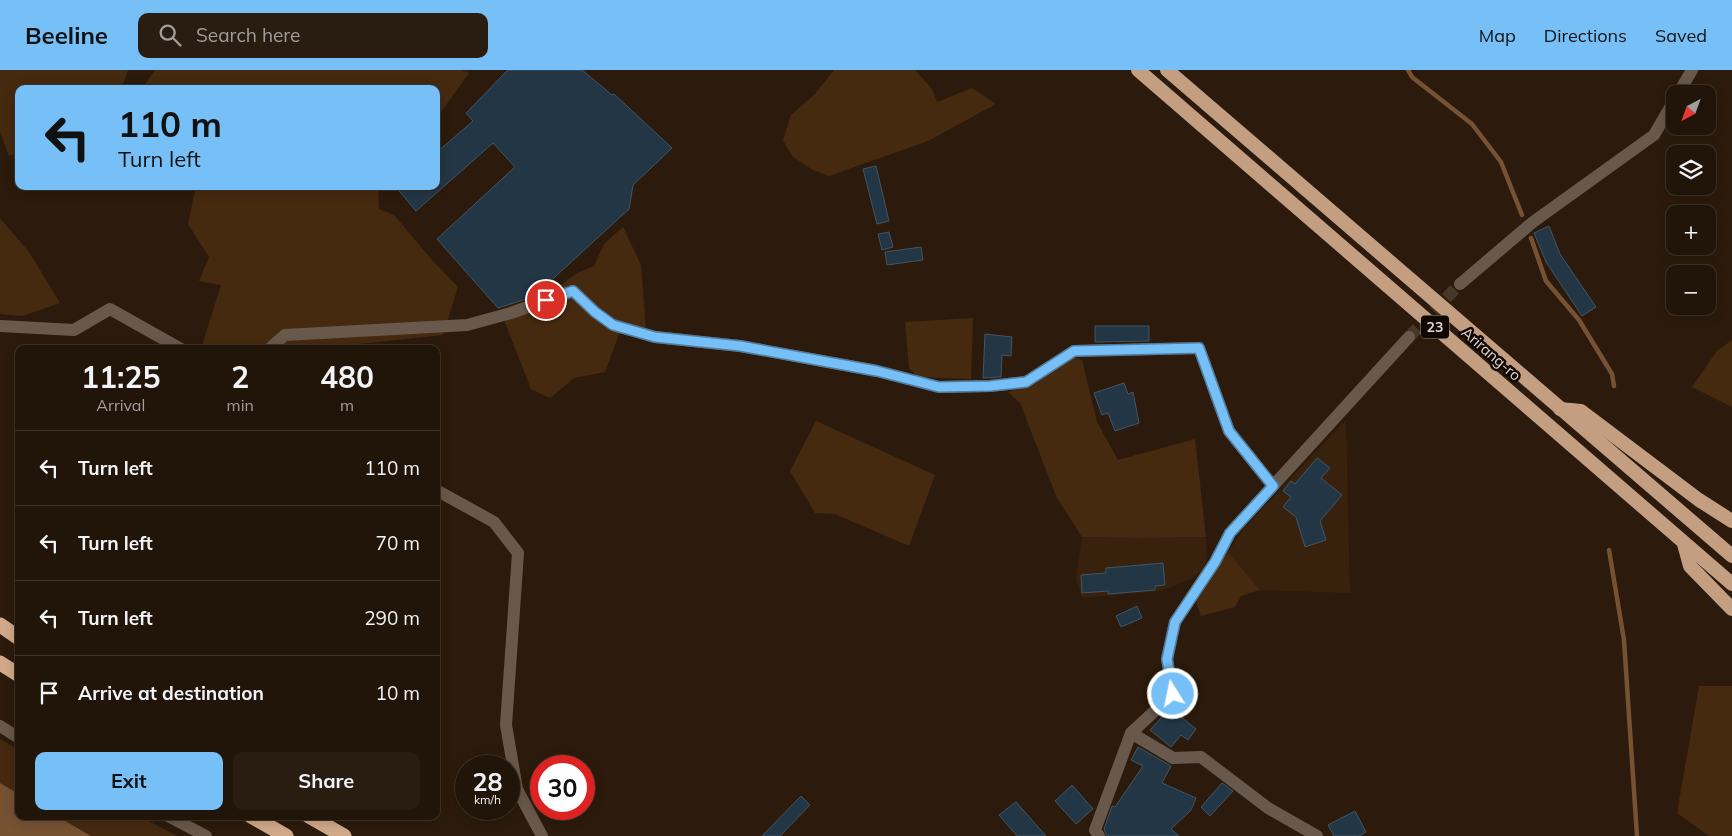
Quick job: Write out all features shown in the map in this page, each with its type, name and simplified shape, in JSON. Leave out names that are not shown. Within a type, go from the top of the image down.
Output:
[{"type":"highway","name":"Arirang-ro","points":[[1138,70],[1732,584]]},
{"type":"highway","name":"Arirang-ro","points":[[1167,70],[1732,556]]},
{"type":"highway","points":[[1560,408],[1581,411],[1699,500],[1732,521]]},
{"type":"highway","points":[[1684,544],[1690,566],[1732,609]]},
{"type":"highway","points":[[0,625],[15,635]]},
{"type":"highway","points":[[0,663],[15,672]]},
{"type":"highway","points":[[259,820],[286,836]]},
{"type":"highway","points":[[315,820],[344,836]]},
{"type":"street","points":[[1683,85],[1692,70]]},
{"type":"street","points":[[1460,284],[1533,222],[1654,135],[1666,115]]},
{"type":"street","points":[[274,345],[285,335],[467,326],[573,291],[595,312],[613,325],[655,337],[740,346],[877,371],[939,387],[990,386],[1026,382],[1074,351],[1199,348],[1229,431],[1273,486]]},
{"type":"street","points":[[0,326],[74,330],[110,310],[174,345]]},
{"type":"street","points":[[1099,836],[1095,830],[1131,733],[1173,694],[1167,659],[1175,622],[1215,562],[1230,533],[1409,337]]},
{"type":"street","points":[[440,492],[494,522],[518,553],[506,725],[517,789],[542,836]]},
{"type":"street","points":[[0,726],[15,735]]},
{"type":"street","points":[[1131,733],[1173,758],[1201,757],[1268,808],[1317,836]]},
{"type":"street","points":[[176,820],[206,836]]},
{"type":"shaded area","points":[[0,70],[128,70],[122,85],[15,85],[15,154],[9,156],[0,131]]},
{"type":"shaded area","points":[[155,70],[461,70],[469,73],[440,113],[440,85],[145,85]]},
{"type":"shaded area","points":[[834,70],[915,70],[932,89],[937,102],[972,88],[996,104],[928,141],[829,176],[813,170],[792,156],[783,140],[791,115],[815,94]]},
{"type":"shaded area","points":[[195,190],[378,190],[379,209],[394,215],[458,287],[443,335],[349,345],[202,345],[221,285],[199,281],[209,257],[188,224]]},
{"type":"shaded area","points":[[0,218],[29,252],[60,303],[22,316],[0,314]]},
{"type":"shaded area","points":[[623,227],[641,265],[646,330],[619,334],[605,372],[574,378],[550,398],[531,389],[500,310],[552,291],[577,273],[594,266],[604,244]]},
{"type":"shaded area","points":[[973,318],[971,379],[918,377],[909,368],[905,322]]},
{"type":"shaded area","points":[[1732,340],[1732,407],[1692,387],[1717,351]]},
{"type":"shaded area","points":[[1074,357],[1082,360],[1097,422],[1118,460],[1195,439],[1206,537],[1082,537],[1057,498],[1020,403],[1008,392],[1035,384]]},
{"type":"shaded area","points":[[1346,420],[1350,593],[1260,590],[1228,552],[1246,526]]},
{"type":"shaded area","points":[[816,421],[935,475],[909,546],[835,514],[815,513],[790,471]]},
{"type":"shaded area","points":[[1082,537],[1206,537],[1207,565],[1191,579],[1161,591],[1082,598],[1076,579]]},
{"type":"shaded area","points":[[1228,552],[1260,590],[1241,596],[1235,607],[1201,616],[1196,602]]},
{"type":"shaded area","points":[[1699,686],[1732,686],[1732,836],[1709,836],[1677,813]]},
{"type":"shaded area","points":[[0,739],[15,748],[15,792],[0,783]]},
{"type":"shaded area","points":[[0,783],[15,792],[15,820],[64,820],[91,836],[0,836]]},
{"type":"shaded area","points":[[64,820],[147,820],[177,836],[91,836]]},
{"type":"building","points":[[508,70],[582,70],[612,95],[614,94],[672,148],[633,185],[629,209],[533,297],[498,308],[437,239],[515,167],[493,143],[440,190],[440,150],[473,121],[466,113]]},
{"type":"building","points":[[876,166],[889,221],[877,224],[863,169]]},
{"type":"building","points":[[398,190],[440,190],[416,211]]},
{"type":"building","points":[[1549,226],[1560,254],[1596,307],[1582,316],[1546,262],[1534,233]]},
{"type":"building","points":[[889,232],[893,247],[882,250],[878,234]]},
{"type":"building","points":[[921,247],[923,260],[887,265],[885,252]]},
{"type":"building","points":[[1095,326],[1149,326],[1149,341],[1095,342]]},
{"type":"building","points":[[985,334],[1012,337],[1011,356],[1002,355],[1001,377],[983,378]]},
{"type":"building","points":[[1124,383],[1128,394],[1133,392],[1139,423],[1115,431],[1108,413],[1102,415],[1094,393]]},
{"type":"building","points":[[1317,458],[1330,468],[1321,478],[1342,495],[1320,521],[1326,540],[1305,547],[1296,517],[1283,507],[1291,497],[1283,491],[1291,481],[1295,484]]},
{"type":"building","points":[[1163,563],[1165,585],[1155,586],[1155,590],[1108,594],[1108,591],[1082,593],[1081,575],[1106,573],[1106,568]]},
{"type":"building","points":[[1137,606],[1142,618],[1121,627],[1116,616]]},
{"type":"building","points":[[1170,708],[1196,729],[1188,740],[1181,735],[1171,747],[1150,730]]},
{"type":"building","points":[[1138,747],[1171,766],[1162,783],[1196,798],[1191,810],[1171,829],[1179,836],[1107,836],[1104,829],[1112,806],[1115,807],[1143,766],[1131,760]]},
{"type":"building","points":[[1222,783],[1233,791],[1210,816],[1201,807]]},
{"type":"building","points":[[1072,785],[1093,809],[1076,824],[1055,801]]},
{"type":"building","points":[[801,796],[810,805],[780,836],[762,836]]},
{"type":"building","points":[[1016,802],[1046,836],[1017,836],[999,815]]},
{"type":"building","points":[[1355,811],[1366,832],[1359,836],[1334,836],[1328,825]]},
{"type":"waterway","points":[[1408,70],[1412,77],[1472,124],[1501,162],[1522,215]]},
{"type":"waterway","points":[[1531,238],[1546,281],[1579,320],[1612,374],[1614,386]]},
{"type":"waterway","points":[[1609,550],[1624,640],[1637,836]]},
{"type":"tunnel","points":[[1409,337],[1460,284]]},
{"type":"route","points":[[546,300],[573,291],[595,312],[613,325],[655,337],[740,346],[877,371],[939,387],[990,386],[1026,382],[1074,351],[1199,348],[1229,431],[1273,486],[1230,533],[1215,562],[1175,622],[1167,659],[1173,694]]}]
